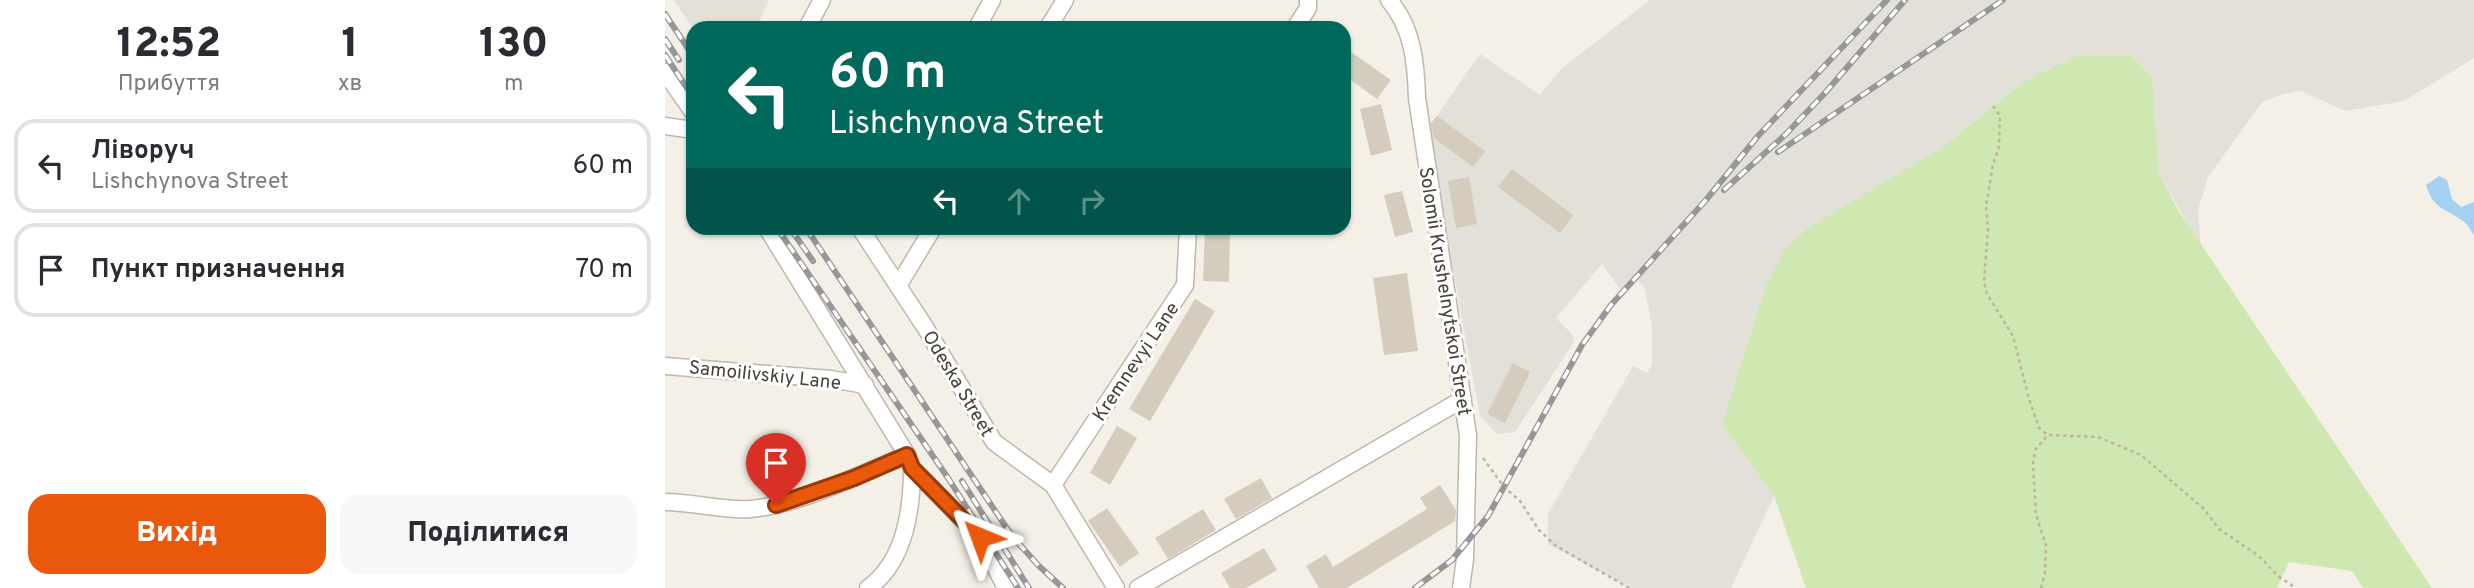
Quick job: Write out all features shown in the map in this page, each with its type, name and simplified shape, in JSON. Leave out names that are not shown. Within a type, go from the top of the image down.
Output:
[{"type":"street","points":[[811,21],[822,0]]},
{"type":"street","points":[[981,21],[992,0]]},
{"type":"street","points":[[1052,21],[1065,0]]},
{"type":"street","points":[[1300,21],[1308,8],[1308,0]]},
{"type":"street","name":"Solomii Krushelnytskoi Street","points":[[1389,0],[1407,29],[1416,62],[1417,98],[1468,435],[1465,559],[1461,588]]},
{"type":"street","points":[[665,72],[686,102]]},
{"type":"street","points":[[665,126],[686,129]]},
{"type":"street","points":[[771,235],[910,461],[980,537],[1006,588]]},
{"type":"street","name":"Odeska Street","points":[[868,235],[994,442],[1053,485],[1116,588]]},
{"type":"street","points":[[898,286],[929,235]]},
{"type":"street","name":"Kremnevyi Lane","points":[[1053,485],[1185,285],[1188,235]]},
{"type":"street","name":"Samoilivskiy Lane","points":[[665,366],[831,379],[865,386]]},
{"type":"street","points":[[1138,588],[1463,399]]},
{"type":"street","points":[[665,502],[733,509],[776,505],[910,461]]},
{"type":"street","points":[[868,588],[880,579],[898,550],[912,496],[910,461]]},
{"type":"path","points":[[1993,106],[2000,116],[2000,130],[1986,206],[1984,282],[1987,294],[2013,336],[2039,428],[2048,435],[2098,437],[2141,455],[2204,509],[2219,528],[2259,556],[2278,576],[2296,588]]},
{"type":"path","points":[[1468,435],[1490,470],[1520,501],[1539,530],[1556,545],[1629,588]]},
{"type":"path","points":[[2041,588],[2045,573],[2046,545],[2036,515],[2033,464],[2035,450],[2048,435]]},
{"type":"shaded area","points":[[674,0],[769,0],[759,21],[688,21]]},
{"type":"shaded area","points":[[1650,0],[2474,0],[2474,58],[2404,101],[2345,111],[2301,91],[2262,102],[2208,177],[2198,210],[2201,247],[2159,174],[2152,78],[2132,56],[2077,56],[2026,80],[1943,147],[1722,424],[1774,496],[1731,588],[1631,588],[1548,544],[1548,514],[1633,366],[1647,373],[1652,364],[1652,326],[1645,289],[1636,277],[1623,293],[1602,264],[1556,318],[1572,334],[1574,342],[1515,432],[1497,434],[1480,416],[1427,130],[1480,54],[1540,95],[1561,69]]},
{"type":"green space","points":[[2077,56],[2132,56],[2152,77],[2159,174],[2178,210],[2432,588],[2363,588],[2352,571],[2289,562],[2277,588],[1806,588],[1774,496],[1722,424],[1766,287],[1785,249],[1811,226],[1943,147],[2026,80]]},
{"type":"water","points":[[2439,176],[2447,180],[2452,199],[2461,207],[2474,202],[2474,235],[2465,222],[2432,199],[2426,185]]},
{"type":"building","points":[[1351,52],[1391,80],[1377,99],[1351,80]]},
{"type":"building","points":[[1381,104],[1392,150],[1371,156],[1360,109]]},
{"type":"building","points":[[1437,116],[1485,151],[1473,167],[1434,138],[1431,123]]},
{"type":"building","points":[[1512,169],[1573,215],[1560,233],[1498,187]]},
{"type":"building","points":[[1469,177],[1477,224],[1456,228],[1448,181]]},
{"type":"building","points":[[1402,191],[1413,232],[1395,237],[1384,195]]},
{"type":"building","points":[[1205,235],[1230,235],[1229,282],[1203,281]]},
{"type":"building","points":[[1407,273],[1418,351],[1384,355],[1373,278]]},
{"type":"building","points":[[1195,299],[1215,311],[1150,421],[1129,409]]},
{"type":"building","points":[[1513,363],[1530,372],[1505,423],[1487,414]]},
{"type":"building","points":[[1117,426],[1137,438],[1110,485],[1090,473]]},
{"type":"building","points":[[1261,478],[1272,498],[1236,519],[1224,499]]},
{"type":"building","points":[[1440,485],[1456,510],[1455,521],[1347,588],[1319,588],[1306,566],[1326,554],[1333,567],[1427,509],[1420,498]]},
{"type":"building","points":[[1107,508],[1139,553],[1120,567],[1088,521]]},
{"type":"building","points":[[1203,509],[1216,530],[1168,559],[1155,538]]},
{"type":"building","points":[[1264,548],[1277,570],[1246,588],[1230,588],[1221,573]]},
{"type":"railway","points":[[1415,588],[1452,560],[1488,516],[1582,345],[1611,305],[1706,200],[1758,136],[1887,0]]},
{"type":"railway","points":[[1724,190],[1786,134],[1905,0]]},
{"type":"railway","points":[[1778,152],[2003,0]]},
{"type":"railway","points":[[665,14],[686,46]]},
{"type":"railway","points":[[665,39],[679,60]]},
{"type":"railway","points":[[665,55],[686,86]]},
{"type":"railway","points":[[782,235],[948,478],[1018,588]]},
{"type":"railway","points":[[795,235],[813,261]]},
{"type":"railway","points":[[811,235],[1012,536],[1063,588]]},
{"type":"railway","points":[[962,481],[1029,588]]},
{"type":"route","points":[[776,505],[799,499],[907,455],[912,468],[980,537]]}]
